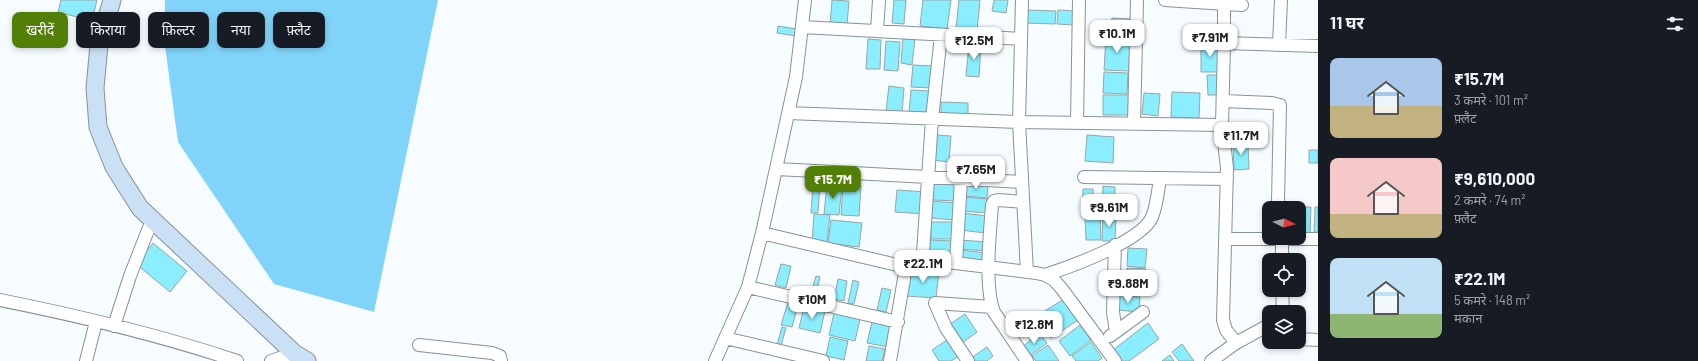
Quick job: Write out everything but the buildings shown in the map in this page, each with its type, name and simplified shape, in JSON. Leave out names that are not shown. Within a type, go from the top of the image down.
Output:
[{"type":"main road","points":[[112,0],[99,45],[95,88],[98,127],[114,167],[140,208],[301,357]]},
{"type":"street","points":[[715,361],[748,288],[762,233],[796,77],[805,0]]},
{"type":"street","points":[[877,31],[879,0]]},
{"type":"street","points":[[1022,0],[1019,122],[1022,202],[1027,272]]},
{"type":"street","points":[[1077,123],[1079,0]]},
{"type":"street","points":[[1134,123],[1137,0]]},
{"type":"street","points":[[1165,0],[1242,5]]},
{"type":"street","points":[[1279,45],[1281,0]]},
{"type":"street","points":[[1224,4],[1222,125],[1227,179],[1224,325],[1236,343]]},
{"type":"street","points":[[802,27],[1021,39]]},
{"type":"street","points":[[762,233],[919,270],[922,268],[932,119],[941,35]]},
{"type":"street","points":[[1224,43],[1318,46]]},
{"type":"street","points":[[1223,101],[1272,103],[1280,105],[1278,201]]},
{"type":"street","points":[[788,113],[1019,122],[1222,125]]},
{"type":"street","points":[[777,169],[1021,182]]},
{"type":"street","points":[[1084,177],[1227,179]]},
{"type":"street","points":[[1046,275],[1085,262],[1137,234],[1149,222],[1157,202],[1160,178]]},
{"type":"street","points":[[956,263],[962,179]]},
{"type":"street","points":[[1022,202],[994,201],[992,205],[989,266],[992,307],[1027,361]]},
{"type":"street","points":[[114,326],[130,276],[152,220]]},
{"type":"street","points":[[1225,239],[1262,239]]},
{"type":"street","points":[[1306,239],[1318,239]]},
{"type":"street","points":[[1115,245],[1112,312],[1116,332]]},
{"type":"street","points":[[923,260],[989,266],[1046,275],[1054,280],[1062,289],[1115,361]]},
{"type":"street","points":[[890,361],[898,322],[906,267]]},
{"type":"street","points":[[748,288],[898,322]]},
{"type":"street","points":[[0,300],[52,310],[183,344],[237,361]]},
{"type":"street","points":[[968,361],[946,328],[935,303],[992,307]]},
{"type":"street","points":[[1102,342],[1143,312]]},
{"type":"street","points":[[86,361],[96,322]]},
{"type":"street","points":[[1211,361],[1236,343],[1262,329]]},
{"type":"street","points":[[725,338],[823,361]]},
{"type":"street","points":[[1306,339],[1318,340]]},
{"type":"street","points":[[419,345],[465,356],[497,354],[501,361]]},
{"type":"street","points":[[270,361],[301,357]]},
{"type":"shaded area","points":[[165,0],[438,0],[374,312],[274,284],[178,142],[165,48],[209,48],[209,12],[165,12]]}]
